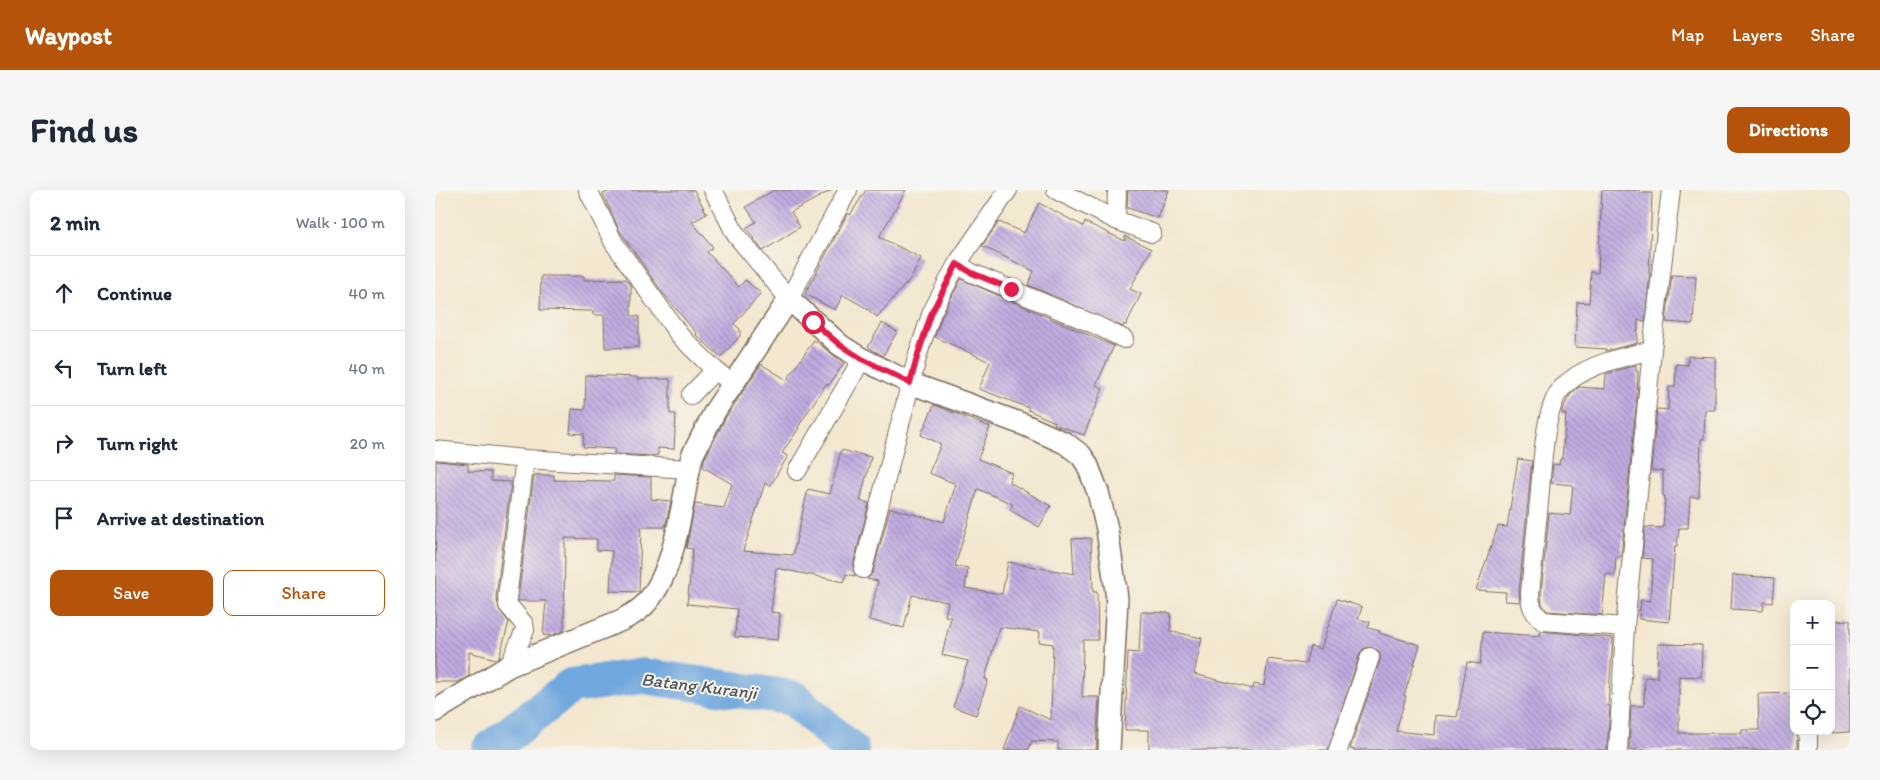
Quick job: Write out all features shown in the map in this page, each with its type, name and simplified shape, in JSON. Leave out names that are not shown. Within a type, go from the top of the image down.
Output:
[{"type":"street","points":[[587,190],[614,243],[651,298],[680,336],[715,370],[733,384]]},
{"type":"street","points":[[713,190],[736,235],[789,299],[840,345],[862,359],[910,383],[1025,425],[1065,443],[1081,455],[1087,464],[1098,492],[1107,529],[1117,598],[1109,750]]},
{"type":"street","points":[[863,568],[910,383],[932,312],[957,264],[1008,190]]},
{"type":"street","points":[[1056,190],[1116,220],[1152,233]]},
{"type":"street","points":[[1116,220],[1117,190]]},
{"type":"street","points":[[1618,750],[1625,626],[1652,350],[1671,190]]},
{"type":"street","points":[[435,711],[509,666],[622,620],[647,603],[664,576],[673,548],[689,470],[697,444],[715,411],[789,299],[841,194]]},
{"type":"street","points":[[957,264],[972,273],[1124,339]]},
{"type":"street","points":[[1625,626],[1543,620],[1536,615],[1530,598],[1534,553],[1546,434],[1554,402],[1560,389],[1575,376],[1611,361],[1652,350]]},
{"type":"street","points":[[797,471],[862,359]]},
{"type":"street","points":[[691,395],[715,370]]},
{"type":"street","points":[[435,450],[525,459],[689,470]]},
{"type":"street","points":[[509,666],[525,630],[524,624],[508,604],[507,598],[525,459]]},
{"type":"street","points":[[1338,750],[1370,656]]},
{"type":"street","points":[[1808,735],[1809,750]]},
{"type":"building","points":[[612,190],[694,190],[707,214],[692,222],[713,247],[707,252],[739,287],[745,280],[761,293],[734,324],[740,329],[740,336],[721,357],[696,335],[662,292],[619,230],[603,194]]},
{"type":"building","points":[[774,190],[832,190],[791,212],[800,227],[763,251],[746,228],[756,222],[746,207]]},
{"type":"building","points":[[866,190],[906,190],[879,237],[921,258],[912,277],[877,317],[863,306],[843,295],[835,310],[805,294],[848,213],[850,215]]},
{"type":"building","points":[[1128,190],[1169,190],[1158,218],[1127,208]]},
{"type":"building","points":[[1602,190],[1640,190],[1640,193],[1652,193],[1650,273],[1645,321],[1638,320],[1637,343],[1606,351],[1606,349],[1575,347],[1577,302],[1589,303],[1591,272],[1598,273]]},
{"type":"building","points":[[1039,203],[1083,226],[1085,222],[1125,241],[1125,236],[1151,249],[1130,289],[1141,294],[1126,325],[1124,324],[1123,327],[1028,285],[1034,271],[982,246],[999,222],[1024,233]]},
{"type":"building","points":[[1672,275],[1696,276],[1693,324],[1666,322]]},
{"type":"building","points":[[541,276],[584,276],[584,280],[626,279],[631,285],[631,316],[639,316],[639,347],[605,348],[604,315],[593,315],[593,311],[540,310]]},
{"type":"building","points":[[961,279],[1114,346],[1096,385],[1103,388],[1084,435],[1054,424],[1055,422],[1028,410],[1029,408],[979,389],[990,362],[935,337],[942,316]]},
{"type":"building","points":[[882,323],[897,332],[883,356],[868,347]]},
{"type":"building","points":[[814,340],[844,363],[829,385],[826,384],[782,453],[788,456],[770,486],[765,483],[743,551],[793,555],[808,489],[830,494],[841,450],[871,457],[860,501],[869,503],[853,566],[855,576],[846,574],[844,582],[776,568],[771,612],[780,613],[778,640],[735,637],[737,609],[687,604],[693,549],[686,548],[695,504],[724,508],[732,484],[703,467],[704,460],[726,417],[761,364],[787,380]]},
{"type":"building","points":[[1688,356],[1715,357],[1715,410],[1705,410],[1704,439],[1701,439],[1699,497],[1690,497],[1688,528],[1679,528],[1677,546],[1675,546],[1669,622],[1639,619],[1641,600],[1650,601],[1653,559],[1642,558],[1645,527],[1663,528],[1665,496],[1663,496],[1663,471],[1651,470],[1657,409],[1668,410],[1669,387],[1675,387],[1676,364],[1688,365]]},
{"type":"building","points":[[1636,365],[1636,371],[1638,371],[1637,397],[1621,557],[1616,556],[1615,575],[1606,574],[1602,615],[1547,611],[1542,604],[1541,593],[1549,513],[1570,515],[1573,485],[1551,483],[1553,464],[1559,465],[1560,459],[1562,459],[1566,414],[1562,414],[1562,410],[1570,395],[1579,387],[1605,389],[1606,374]]},
{"type":"building","points":[[586,375],[637,377],[637,379],[670,379],[670,414],[676,414],[674,449],[658,448],[658,455],[651,456],[614,454],[615,449],[583,447],[584,434],[570,433],[572,409],[585,410]]},
{"type":"building","points":[[934,405],[990,427],[978,459],[1012,473],[1009,482],[1051,506],[1039,527],[1010,510],[1013,504],[978,489],[955,566],[968,568],[965,588],[1002,594],[1008,562],[1074,574],[1072,539],[1091,538],[1093,592],[1097,592],[1098,640],[1083,640],[1082,697],[1099,697],[1096,750],[1058,750],[1058,742],[1032,741],[1028,750],[1004,750],[1020,706],[1051,720],[1053,644],[1039,642],[1040,632],[999,627],[985,679],[988,680],[976,715],[953,707],[968,661],[942,655],[951,617],[945,616],[948,602],[912,595],[904,628],[869,620],[878,581],[867,579],[873,572],[890,508],[944,522],[956,484],[929,473],[941,444],[921,435]]},
{"type":"building","points":[[1518,459],[1532,461],[1519,592],[1520,602],[1505,601],[1506,592],[1476,590],[1498,526],[1507,527]]},
{"type":"building","points":[[436,461],[468,464],[468,471],[491,472],[491,481],[511,482],[496,597],[500,611],[509,622],[499,658],[496,659],[469,652],[469,676],[458,682],[435,682]]},
{"type":"building","points":[[534,475],[554,475],[554,480],[614,481],[614,475],[651,477],[651,499],[671,501],[665,527],[641,527],[639,592],[610,591],[612,551],[597,550],[597,539],[565,538],[564,630],[550,636],[543,635],[546,601],[518,601]]},
{"type":"building","points":[[1733,575],[1775,578],[1773,603],[1764,602],[1763,611],[1731,609]]},
{"type":"building","points":[[1337,599],[1362,607],[1358,619],[1370,622],[1368,628],[1420,645],[1404,696],[1406,696],[1396,731],[1434,735],[1435,715],[1457,717],[1467,662],[1480,664],[1483,632],[1540,636],[1541,631],[1613,638],[1607,750],[1350,749],[1380,660],[1378,650],[1368,647],[1363,649],[1360,654],[1328,750],[1149,750],[1149,730],[1125,730],[1128,652],[1139,653],[1141,612],[1171,613],[1170,631],[1202,638],[1194,674],[1253,689],[1254,684],[1264,686],[1268,659],[1305,664],[1310,646],[1321,649]]},
{"type":"building","points":[[1850,620],[1850,732],[1835,733],[1835,621]]},
{"type":"building","points":[[1658,644],[1702,645],[1701,677],[1679,676],[1679,733],[1742,733],[1742,730],[1759,730],[1758,694],[1790,693],[1790,735],[1797,735],[1797,750],[1629,750],[1631,706],[1644,706],[1645,677],[1657,678]]},
{"type":"waterway","name":"Batang Kuranji","points":[[489,750],[571,686],[643,676],[793,698],[851,750]]},
{"type":"route","points":[[813,322],[840,345],[862,359],[910,383],[932,312],[957,264],[972,273],[1011,289]]}]
